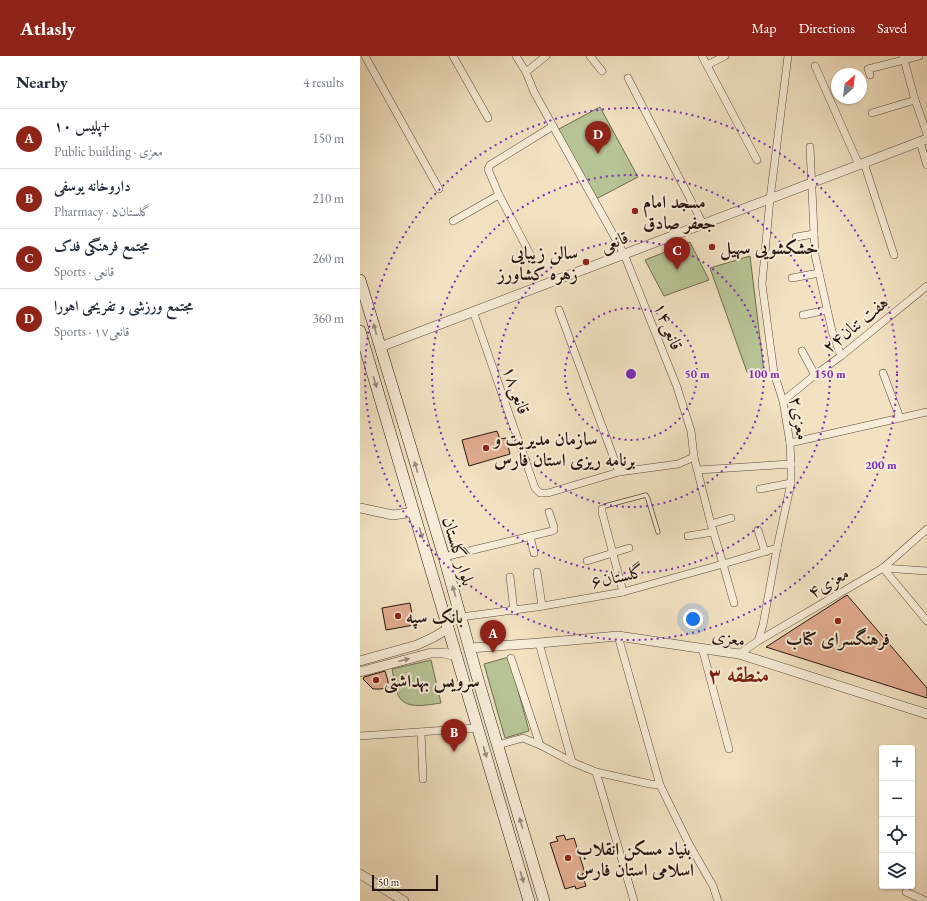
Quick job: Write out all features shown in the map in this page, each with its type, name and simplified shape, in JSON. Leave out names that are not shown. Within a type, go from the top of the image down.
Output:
[{"type":"main road","name":"بلوار گلستان","points":[[360,280],[444,557],[479,683],[544,901]]},
{"type":"main road","name":"بلوار گلستان","points":[[360,331],[529,901]]},
{"type":"main road","points":[[473,712],[487,708]]},
{"type":"street","points":[[365,56],[439,189]]},
{"type":"street","points":[[453,56],[488,118]]},
{"type":"street","name":"۱۴قانعی","points":[[516,56],[526,72],[534,92],[624,254],[677,387],[692,431],[694,457],[711,524],[724,564],[734,603]]},
{"type":"street","points":[[526,72],[546,56]]},
{"type":"street","points":[[590,56],[602,71]]},
{"type":"street","points":[[702,56],[757,160]]},
{"type":"street","points":[[707,65],[725,56]]},
{"type":"street","name":"۲معزی","points":[[758,641],[763,625],[791,483],[790,442],[783,401],[774,373],[762,284],[770,199],[788,56]]},
{"type":"street","points":[[870,75],[868,69],[903,58],[919,56]]},
{"type":"street","points":[[903,58],[915,100],[927,134]]},
{"type":"street","points":[[816,66],[862,164],[894,255]]},
{"type":"street","points":[[628,78],[703,224]]},
{"type":"street","points":[[872,113],[915,100]]},
{"type":"street","points":[[530,254],[499,195],[488,169],[490,165],[553,126]]},
{"type":"street","points":[[924,141],[927,165]]},
{"type":"street","name":"قانعی","points":[[380,346],[924,141]]},
{"type":"street","points":[[810,146],[815,255],[832,331],[841,356]]},
{"type":"street","points":[[453,221],[499,195]]},
{"type":"street","points":[[796,237],[814,234]]},
{"type":"street","points":[[792,278],[819,273]]},
{"type":"street","name":"هفت تنان۲۴","points":[[783,401],[927,286]]},
{"type":"street","points":[[559,310],[619,472],[678,464],[694,457]]},
{"type":"street","points":[[803,315],[827,310]]},
{"type":"street","name":"۱۸قانعی","points":[[473,311],[535,488],[540,493],[548,493],[619,472]]},
{"type":"street","points":[[802,351],[815,375]]},
{"type":"street","points":[[883,373],[900,418]]},
{"type":"street","points":[[790,442],[927,412]]},
{"type":"street","points":[[698,470],[791,464]]},
{"type":"street","points":[[760,489],[791,483]]},
{"type":"street","points":[[360,508],[393,515],[414,512]]},
{"type":"street","points":[[602,509],[612,554],[623,592]]},
{"type":"street","points":[[444,557],[554,530],[549,512]]},
{"type":"street","points":[[711,524],[731,518]]},
{"type":"street","name":"۴معزی","points":[[739,654],[758,641],[883,568],[927,529]]},
{"type":"street","points":[[758,530],[765,552]]},
{"type":"street","points":[[688,536],[714,532]]},
{"type":"street","points":[[530,536],[534,553]]},
{"type":"street","points":[[587,561],[629,548]]},
{"type":"street","name":"گلستان۶","points":[[461,617],[514,611],[623,592],[777,548]]},
{"type":"street","points":[[883,568],[927,571]]},
{"type":"street","points":[[883,568],[927,621]]},
{"type":"street","points":[[537,572],[542,606]]},
{"type":"street","points":[[510,577],[514,611]]},
{"type":"street","points":[[360,661],[417,644],[434,637],[449,628]]},
{"type":"street","points":[[618,636],[660,785],[689,844],[713,886],[718,901]]},
{"type":"street","name":"معزی","points":[[470,648],[618,636],[702,648],[739,654],[927,714]]},
{"type":"street","points":[[539,643],[572,762]]},
{"type":"street","points":[[417,644],[421,656]]},
{"type":"street","points":[[702,648],[729,749]]},
{"type":"street","points":[[360,672],[432,652],[457,656]]},
{"type":"street","points":[[511,658],[540,745]]},
{"type":"street","points":[[360,736],[477,728]]},
{"type":"street","points":[[421,732],[423,779]]},
{"type":"street","points":[[498,745],[523,738],[596,772],[660,785]]},
{"type":"street","points":[[596,772],[634,901]]},
{"type":"street","points":[[360,874],[404,901]]},
{"type":"street","points":[[906,892],[926,901]]},
{"type":"lane","points":[[602,509],[605,506],[646,496],[658,532]]},
{"type":"green space","points":[[600,107],[638,177],[596,199],[557,130]]},
{"type":"green space","points":[[690,242],[709,280],[664,296],[645,260]]},
{"type":"green space","points":[[750,256],[764,372],[747,372],[710,268]]},
{"type":"green space","points":[[509,657],[529,731],[505,738],[484,664]]},
{"type":"green space","points":[[431,660],[441,703],[415,705],[404,702],[400,698],[396,689],[392,669]]},
{"type":"building","name":"سازمان مدیریت و برنامه ریزی استان فارس","points":[[497,431],[500,439],[506,438],[510,454],[469,466],[462,440]]},
{"type":"building","name":"فرهنگسرای کتاب","points":[[847,595],[927,688],[927,698],[766,647]]},
{"type":"building","name":"بانک سپه","points":[[410,603],[414,625],[386,630],[382,608]]},
{"type":"building","name":"سرویس بهداشتی","points":[[385,671],[388,681],[388,688],[373,689],[363,679],[364,677]]},
{"type":"building","name":"بنیاد مسکن انقلاب اسلامی استان فارس","points":[[564,835],[566,840],[574,838],[585,873],[582,874],[586,886],[576,889],[575,886],[565,889],[550,843],[558,841],[556,837]]},
{"type":"place","name":"مجتمع ورزشی و تفریحی اهورا","points":[[598,154]]},
{"type":"place","name":"مسجد امام جعفر صادق","points":[[635,211]]},
{"type":"place","name":"خشکشویی سهیل","points":[[712,247]]},
{"type":"place","name":"سالن زیبایی زهره کشاورز","points":[[586,262]]},
{"type":"place","name":"مجتمع فرهنگی فدک","points":[[677,270]]},
{"type":"place","name":"سازمان مدیریت و برنامه ریزی استان فارس","points":[[486,448]]},
{"type":"place","name":"بانک سپه","points":[[398,616]]},
{"type":"place","name":"فرهنگسرای کتاب","points":[[838,621]]},
{"type":"place","name":"پلیس ۱۰+","points":[[493,653]]},
{"type":"place","name":"سرویس بهداشتی","points":[[376,680]]},
{"type":"place","name":"داروخانه یوسفی","points":[[454,752]]},
{"type":"place","name":"بنیاد مسکن انقلاب اسلامی استان فارس","points":[[568,858]]},
{"type":"district","name":"منطقه ۳","points":[[739,674]]}]
